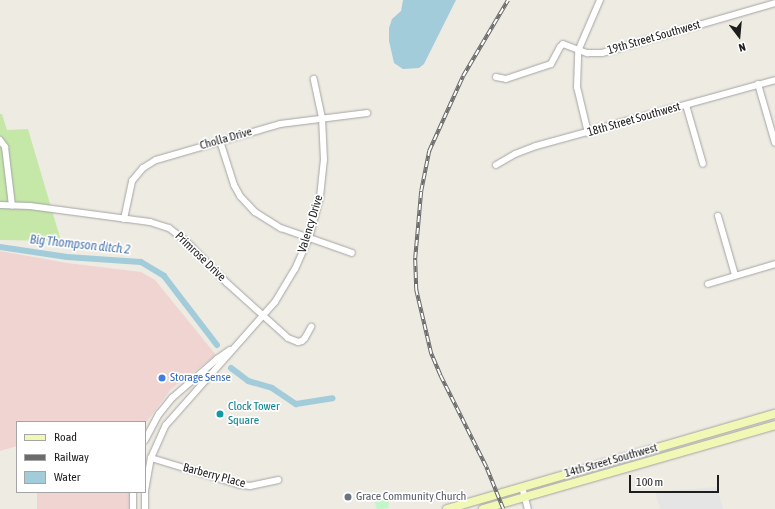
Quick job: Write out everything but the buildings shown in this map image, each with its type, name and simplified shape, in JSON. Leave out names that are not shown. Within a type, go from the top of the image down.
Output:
[{"type":"main road","name":"14th Street Southwest","points":[[447,509],[775,414]]},
{"type":"main road","name":"14th Street Southwest","points":[[483,509],[775,425]]},
{"type":"street","points":[[588,133],[577,87],[578,51],[600,0]]},
{"type":"street","points":[[757,1],[759,8]]},
{"type":"street","name":"19th Street Southwest","points":[[496,77],[506,79],[551,64],[563,44],[578,51],[602,53],[775,3]]},
{"type":"street","name":"Valency Drive","points":[[146,486],[151,458],[161,434],[172,417],[222,364],[234,347],[263,316],[287,283],[309,238],[319,204],[324,173],[322,118],[314,79]]},
{"type":"street","name":"18th Street Southwest","points":[[496,165],[515,154],[536,146],[588,133],[775,80]]},
{"type":"street","points":[[758,84],[775,143]]},
{"type":"street","points":[[686,105],[703,164]]},
{"type":"street","name":"Cholla Drive","points":[[124,219],[130,186],[135,176],[143,168],[156,160],[280,124],[367,113]]},
{"type":"street","points":[[0,140],[5,146],[12,206]]},
{"type":"street","points":[[220,141],[234,185],[250,208],[263,219],[275,225],[352,253]]},
{"type":"street","name":"Primrose Drive","points":[[0,205],[30,206],[160,225],[174,231],[288,338],[298,342],[306,338],[311,327]]},
{"type":"street","points":[[718,216],[735,275]]},
{"type":"street","points":[[708,284],[775,264]]},
{"type":"street","name":"Valency Drive","points":[[146,438],[156,419],[172,398],[217,359],[234,347]]},
{"type":"street","name":"Barberry Place","points":[[151,458],[241,485],[250,486],[278,480]]},
{"type":"street","points":[[522,487],[528,509]]},
{"type":"street","points":[[133,493],[133,509]]},
{"type":"street","name":"Valency Drive","points":[[145,493],[145,509]]},
{"type":"shaded area","points":[[0,251],[67,263],[141,272],[155,280],[216,355],[171,389],[146,423],[146,421],[16,421],[16,446],[0,451]]},
{"type":"shaded area","points":[[717,487],[723,509],[660,509],[655,492]]},
{"type":"shaded area","points":[[37,493],[130,493],[130,509],[37,509]]},
{"type":"green space","points":[[0,114],[2,114],[7,130],[28,129],[61,241],[0,240]]},
{"type":"green space","points":[[374,495],[384,497],[389,503],[388,508],[377,509],[373,497]]},
{"type":"water","points":[[403,0],[456,0],[424,64],[419,68],[403,69],[394,63],[389,41],[389,28],[392,19],[401,11]]},
{"type":"waterway","name":"Big Thompson ditch 2","points":[[0,247],[67,257],[141,262],[164,276],[217,345]]},
{"type":"waterway","name":"Big Thompson ditch 2","points":[[231,368],[248,381],[272,388],[296,404],[333,398]]},
{"type":"railway","points":[[503,509],[486,467],[431,354],[416,290],[415,258],[421,191],[429,151],[463,76],[508,0]]},
{"type":"place","name":"Storage Sense","points":[[162,378]]},
{"type":"place","name":"Clock Tower Square","points":[[220,414]]},
{"type":"place","name":"Grace Community Church","points":[[348,497]]}]
